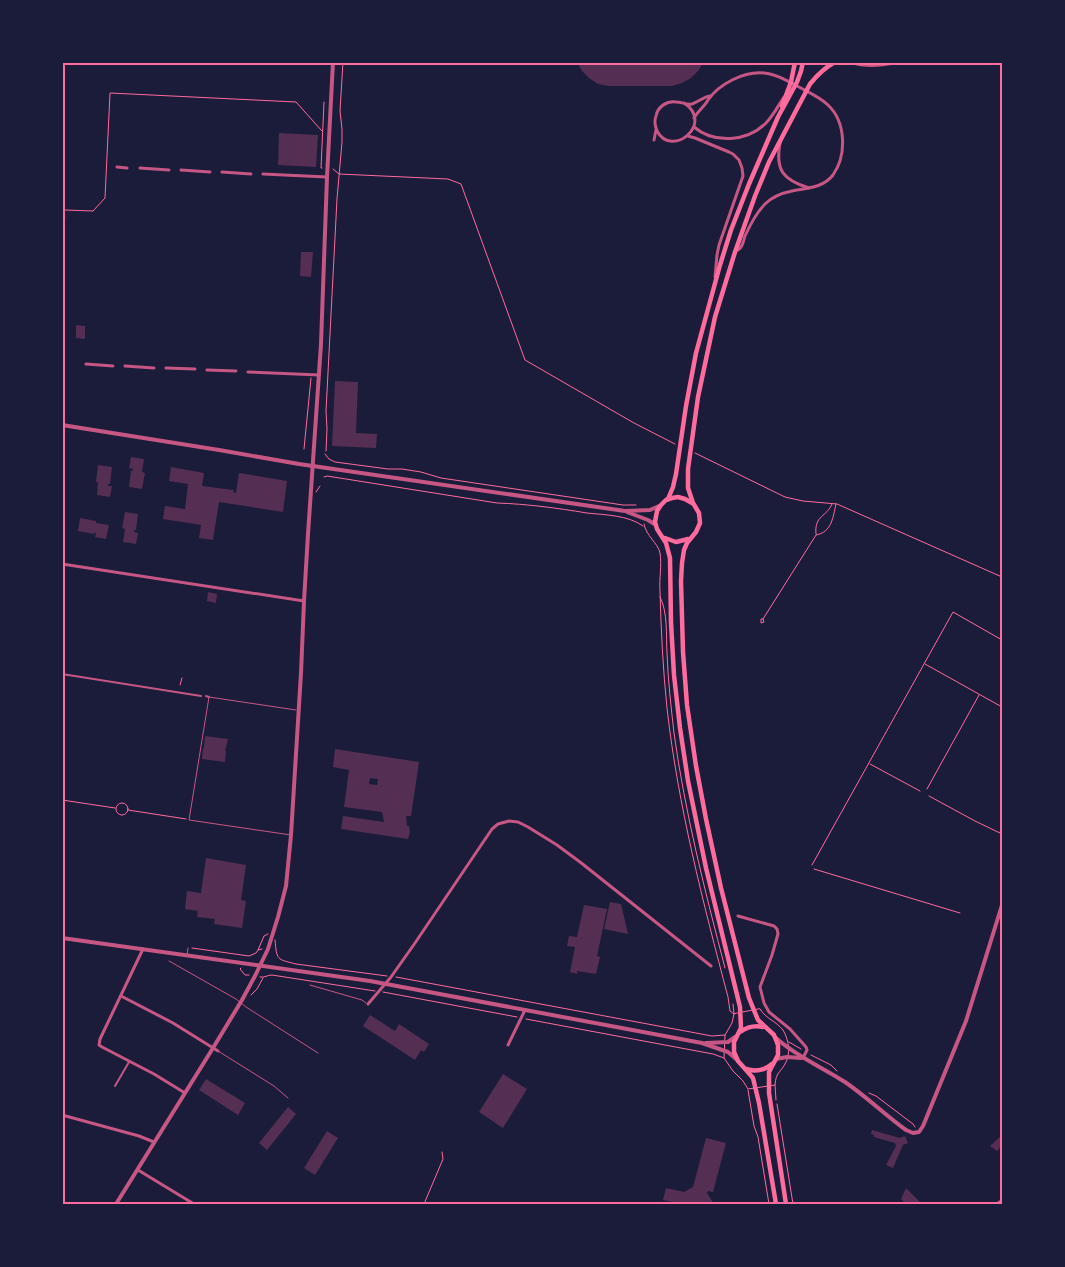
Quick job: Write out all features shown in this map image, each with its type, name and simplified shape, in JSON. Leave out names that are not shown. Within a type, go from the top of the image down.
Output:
[{"type":"main road","points":[[776,1204],[758,1095],[753,1078],[736,1059],[733,1047],[742,1022],[739,1002],[689,790],[676,702],[670,558],[668,547],[656,525],[656,515],[659,506],[672,493],[676,478],[692,370],[714,282],[744,196],[778,117],[801,71],[803,62]]},
{"type":"main road","points":[[766,1029],[757,1018],[747,992],[711,845],[693,749],[684,669],[681,598],[682,557],[685,546],[698,530],[700,520],[688,488],[687,474],[695,415],[711,335],[734,252],[758,188],[781,136],[815,77],[823,69],[835,62]]},
{"type":"main road","points":[[789,94],[795,65]]},
{"type":"main road","points":[[668,499],[681,497],[693,504]]},
{"type":"main road","points":[[663,537],[676,542],[685,541],[692,537]]},
{"type":"main road","points":[[739,1034],[752,1026],[762,1027],[776,1038],[778,1050],[768,1075],[769,1093],[786,1204]]},
{"type":"main road","points":[[743,1066],[757,1071],[767,1068],[774,1062]]},
{"type":"street","points":[[116,1204],[241,1002],[268,949],[283,901],[291,836],[319,375],[333,62]]},
{"type":"street","points":[[852,62],[871,65],[896,62]]},
{"type":"street","points":[[654,140],[656,113],[661,106],[676,101],[694,103],[710,96],[737,78],[754,73],[764,73],[782,78],[827,103],[834,112],[840,126],[842,150],[838,166],[829,180],[818,186],[783,193],[768,201],[754,218],[741,247],[734,252]]},
{"type":"street","points":[[694,127],[702,133],[719,139],[739,137],[750,133],[766,123],[789,94]]},
{"type":"street","points":[[694,118],[710,96]]},
{"type":"street","points":[[656,129],[659,134],[669,140],[682,140],[688,136],[694,127],[694,118],[691,109],[684,103]]},
{"type":"street","points":[[688,136],[734,154],[742,168],[742,180],[719,245],[714,282]]},
{"type":"street","points":[[781,136],[778,158],[781,169],[792,182],[809,188]]},
{"type":"street","points":[[117,167],[127,168]]},
{"type":"street","points":[[140,168],[168,170]]},
{"type":"street","points":[[181,170],[210,172]]},
{"type":"street","points":[[222,172],[251,174]]},
{"type":"street","points":[[263,174],[327,177]]},
{"type":"street","points":[[86,364],[113,366]]},
{"type":"street","points":[[125,366],[154,368]]},
{"type":"street","points":[[166,368],[195,369]]},
{"type":"street","points":[[207,370],[236,371]]},
{"type":"street","points":[[248,372],[319,375]]},
{"type":"street","points":[[62,425],[312,466],[625,511],[650,510],[659,506]]},
{"type":"street","points":[[625,511],[656,525]]},
{"type":"street","points":[[62,564],[304,602]]},
{"type":"street","points":[[62,674],[201,696]]},
{"type":"street","points":[[368,1004],[385,984],[442,904],[492,829],[504,821],[513,821],[523,825],[557,845],[711,966]]},
{"type":"street","points":[[776,1038],[803,1059],[838,1078],[861,1094],[906,1130],[913,1133],[919,1132],[966,1021],[1002,905]]},
{"type":"street","points":[[738,916],[774,926],[778,930],[775,946],[760,987],[767,1010],[804,1042],[807,1048],[803,1059]]},
{"type":"street","points":[[62,938],[385,984],[702,1043],[728,1052],[736,1059]]},
{"type":"street","points":[[143,949],[100,1039],[99,1045],[185,1093]]},
{"type":"street","points":[[121,996],[165,1018],[218,1051]]},
{"type":"street","points":[[508,1045],[525,1010]]},
{"type":"street","points":[[702,1043],[728,1042],[739,1034]]},
{"type":"street","points":[[774,1062],[789,1056],[803,1059]]},
{"type":"street","points":[[115,1086],[130,1061]]},
{"type":"street","points":[[62,1114],[154,1142]]},
{"type":"street","points":[[138,1170],[194,1204]]},
{"type":"street","points":[[997,1204],[1002,1200]]},
{"type":"lane","points":[[291,836],[189,820],[207,697],[299,710]]},
{"type":"lane","points":[[187,955],[188,948]]},
{"type":"lane","points":[[169,962],[241,1002],[318,1053]]},
{"type":"lane","points":[[310,985],[362,1000],[368,1004]]},
{"type":"lane","points":[[218,1051],[274,1086],[288,1098]]},
{"type":"path","points":[[326,451],[326,411],[335,224],[342,132],[340,111],[343,62]]},
{"type":"path","points":[[65,210],[93,211],[105,198],[110,93],[296,102],[322,131]]},
{"type":"path","points":[[321,168],[324,102]]},
{"type":"path","points":[[340,169],[332,169],[339,174],[448,179],[461,184],[525,360],[634,424],[658,435]]},
{"type":"path","points":[[304,449],[312,375]]},
{"type":"path","points":[[325,454],[335,462],[402,469],[441,478],[639,505]]},
{"type":"path","points":[[712,461],[785,497],[803,501],[836,504],[1002,577]]},
{"type":"path","points":[[324,477],[497,503],[522,504],[636,521],[644,526],[660,552],[660,596]]},
{"type":"path","points":[[816,535],[815,528],[817,522],[822,515],[830,510],[832,504]]},
{"type":"path","points":[[764,619],[816,535],[827,530],[830,526],[836,504]]},
{"type":"path","points":[[644,526],[645,521]]},
{"type":"path","points":[[812,865],[953,612],[1002,640]]},
{"type":"path","points":[[925,664],[1002,708]]},
{"type":"path","points":[[180,685],[182,678]]},
{"type":"path","points":[[927,789],[979,695]]},
{"type":"path","points":[[870,763],[920,791]]},
{"type":"path","points":[[929,796],[1002,834]]},
{"type":"path","points":[[62,800],[115,808],[123,803],[127,806],[128,810]]},
{"type":"path","points":[[115,808],[117,813],[122,816],[128,810]]},
{"type":"path","points":[[128,810],[183,819]]},
{"type":"path","points":[[814,869],[960,914]]},
{"type":"path","points":[[188,948],[249,956],[256,953],[264,936]]},
{"type":"path","points":[[276,949],[276,954],[280,959],[296,964],[387,976]]},
{"type":"path","points":[[240,969],[245,975]]},
{"type":"path","points":[[253,994],[264,978],[270,975],[368,990]]},
{"type":"path","points":[[398,977],[712,1036],[725,1035],[736,1014],[731,1012]]},
{"type":"path","points":[[382,992],[713,1054],[724,1058],[733,1071],[743,1080],[748,1089],[769,1204]]},
{"type":"path","points":[[758,1009],[781,1028],[788,1041],[831,1065],[839,1072]]},
{"type":"path","points":[[745,1012],[750,1011]]},
{"type":"path","points":[[786,1063],[778,1073],[775,1085],[793,1204]]},
{"type":"path","points":[[864,1090],[876,1096],[913,1124]]},
{"type":"path","points":[[424,1204],[442,1160],[442,1152]]},
{"type":"building","points":[[577,62],[703,62],[699,70],[691,78],[672,86],[609,86],[598,84],[589,78]]},
{"type":"building","points":[[279,133],[318,135],[316,167],[278,165]]},
{"type":"building","points":[[301,252],[313,252],[311,277],[300,276]]},
{"type":"building","points":[[76,325],[85,326],[85,339],[76,338]]},
{"type":"building","points":[[335,381],[358,382],[356,433],[377,434],[376,448],[332,446]]},
{"type":"building","points":[[131,457],[144,459],[142,472],[145,473],[142,489],[129,487],[131,470],[133,471],[133,469],[129,468]]},
{"type":"building","points":[[98,465],[112,467],[110,484],[108,484],[108,486],[112,486],[110,497],[97,495]]},
{"type":"building","points":[[171,467],[204,473],[202,486],[234,490],[233,492],[236,493],[239,473],[287,481],[283,512],[219,502],[213,540],[199,538],[201,525],[163,519],[165,506],[185,509],[188,484],[169,481]]},
{"type":"building","points":[[125,512],[138,514],[136,530],[134,530],[134,532],[138,533],[136,544],[123,542],[125,529],[122,528]]},
{"type":"building","points":[[80,518],[109,525],[106,539],[95,537],[96,533],[78,531]]},
{"type":"building","points":[[208,592],[217,594],[216,603],[207,601]]},
{"type":"building","points":[[205,736],[228,739],[225,762],[202,759]]},
{"type":"building","points":[[335,749],[419,762],[411,816],[406,816],[410,832],[408,839],[341,829],[343,816],[384,822],[382,812],[344,807],[349,770],[333,767]],"holes":[[[370,778],[378,779],[377,785],[369,784]]]},
{"type":"building","points":[[206,858],[246,865],[241,900],[246,901],[242,928],[214,924],[215,919],[197,917],[198,911],[185,909],[187,891],[201,893]]},
{"type":"building","points":[[610,902],[621,904],[628,934],[604,929]]},
{"type":"building","points":[[584,905],[607,909],[597,956],[600,957],[596,974],[577,971],[577,974],[570,972],[575,947],[567,946],[569,936],[577,937]]},
{"type":"building","points":[[370,1015],[395,1031],[399,1024],[429,1044],[424,1052],[421,1050],[415,1060],[363,1026]]},
{"type":"building","points":[[503,1074],[527,1089],[503,1128],[479,1112]]},
{"type":"building","points":[[206,1079],[245,1103],[238,1115],[199,1090]]},
{"type":"building","points":[[288,1107],[296,1114],[267,1150],[259,1143]]},
{"type":"building","points":[[872,1130],[900,1138],[905,1136],[908,1143],[903,1145],[893,1168],[886,1165],[896,1146],[895,1143],[874,1137],[871,1134]]},
{"type":"building","points":[[327,1131],[338,1138],[315,1175],[304,1168]]},
{"type":"building","points":[[1002,1135],[1002,1145],[997,1151],[990,1146]]},
{"type":"building","points":[[706,1138],[726,1143],[713,1192],[708,1191],[707,1193],[714,1204],[673,1204],[663,1200],[666,1188],[684,1192],[693,1187]]},
{"type":"building","points":[[906,1188],[922,1204],[906,1204],[901,1199]]}]
